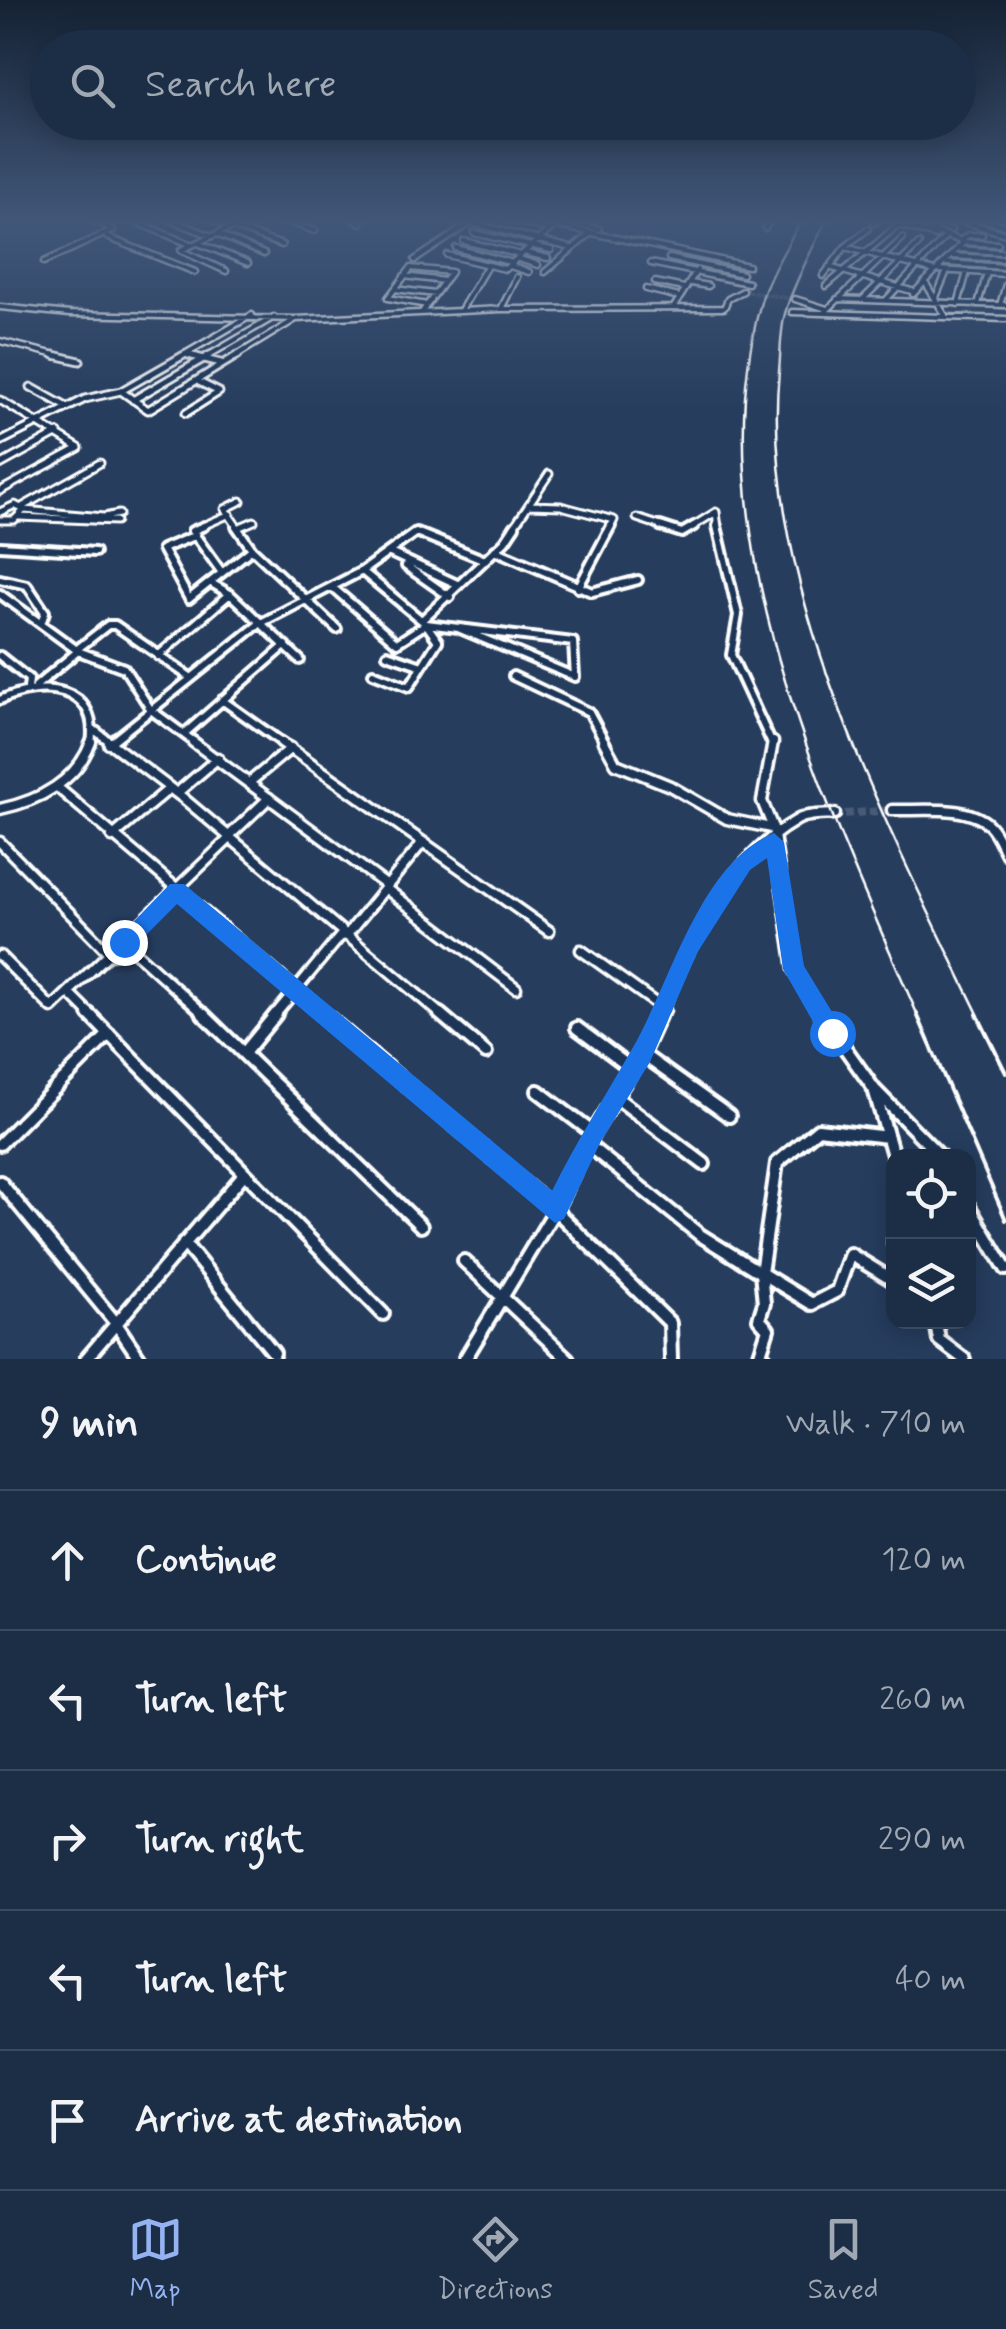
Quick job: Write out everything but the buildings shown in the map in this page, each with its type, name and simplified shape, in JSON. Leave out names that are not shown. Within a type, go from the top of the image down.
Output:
[{"type":"street","points":[[398,283],[389,300],[428,305]]},
{"type":"street","points":[[421,314],[442,283]]},
{"type":"street","points":[[460,311],[477,283]]},
{"type":"street","points":[[500,309],[513,283]]},
{"type":"street","points":[[662,283],[684,288]]},
{"type":"street","points":[[826,286],[829,283]]},
{"type":"street","points":[[826,311],[855,283]]},
{"type":"street","points":[[861,300],[877,283]]},
{"type":"street","points":[[883,283],[915,292]]},
{"type":"street","points":[[886,301],[902,283]]},
{"type":"street","points":[[905,302],[924,283]]},
{"type":"street","points":[[926,283],[947,318]]},
{"type":"street","points":[[937,300],[943,283]]},
{"type":"street","points":[[958,304],[964,283]]},
{"type":"street","points":[[978,304],[984,283]]},
{"type":"street","points":[[674,306],[690,284],[708,286]]},
{"type":"street","points":[[837,300],[937,300],[1003,305],[1006,284]]},
{"type":"street","points":[[394,289],[435,294]]},
{"type":"street","points":[[646,289],[679,297]]},
{"type":"street","points":[[0,307],[70,314],[253,315],[296,319],[500,309],[724,308],[728,299],[743,291]]},
{"type":"street","points":[[795,298],[826,311]]},
{"type":"street","points":[[792,312],[1006,319]]},
{"type":"street","points":[[1,440],[92,396],[121,390],[253,315]]},
{"type":"street","points":[[133,400],[274,316]]},
{"type":"street","points":[[121,390],[148,410],[296,319]]},
{"type":"street","points":[[0,341],[80,360]]},
{"type":"street","points":[[186,354],[222,364]]},
{"type":"street","points":[[186,413],[220,392],[196,380]]},
{"type":"street","points":[[32,387],[66,407]]},
{"type":"street","points":[[0,400],[79,448],[0,491]]},
{"type":"street","points":[[0,465],[58,434]]},
{"type":"street","points":[[1,515],[22,511],[100,463]]},
{"type":"street","points":[[332,587],[397,644],[450,598],[495,550],[549,474]]},
{"type":"street","points":[[0,481],[7,487]]},
{"type":"street","points":[[242,501],[225,507],[252,548],[337,628]]},
{"type":"street","points":[[529,505],[561,506],[614,520],[578,588]]},
{"type":"street","points":[[1,515],[22,511],[102,523],[118,517]]},
{"type":"street","points":[[638,518],[682,533],[716,512],[718,543],[738,615],[732,655],[773,741],[762,792],[773,828],[794,969],[832,1033],[874,1089],[933,1149]]},
{"type":"street","points":[[220,570],[193,529],[230,514]]},
{"type":"street","points":[[240,528],[254,521]]},
{"type":"street","points":[[109,744],[259,624],[362,571],[416,532],[485,560]]},
{"type":"street","points":[[196,535],[162,552],[187,598],[213,584],[220,570],[252,548]]},
{"type":"street","points":[[0,546],[95,552]]},
{"type":"street","points":[[495,550],[578,588],[598,592],[638,580]]},
{"type":"street","points":[[388,552],[450,598]]},
{"type":"street","points":[[397,559],[460,585]]},
{"type":"street","points":[[362,571],[424,622],[438,641],[409,687],[372,673]]},
{"type":"street","points":[[0,578],[27,585],[43,607],[41,624]]},
{"type":"street","points":[[213,584],[230,594],[300,660]]},
{"type":"street","points":[[0,594],[77,650],[124,668],[151,710],[251,781],[516,988]]},
{"type":"street","points":[[158,656],[230,594]]},
{"type":"street","points":[[424,622],[572,642],[575,677],[458,628]]},
{"type":"street","points":[[0,700],[32,688],[108,625],[114,625],[190,677]]},
{"type":"street","points":[[184,734],[286,646]]},
{"type":"street","points":[[387,654],[422,666]]},
{"type":"street","points":[[0,656],[29,679],[32,688]]},
{"type":"street","points":[[513,676],[586,709],[594,717],[613,762],[670,786],[728,818],[773,828]]},
{"type":"street","points":[[32,688],[75,697],[88,710],[93,728],[109,744],[174,791],[486,1052]]},
{"type":"street","points":[[222,700],[549,931]]},
{"type":"street","points":[[0,809],[17,807],[56,787],[76,768],[88,748],[93,728]]},
{"type":"street","points":[[251,781],[291,748]]},
{"type":"street","points":[[112,837],[218,758]]},
{"type":"street","points":[[56,787],[555,1210],[670,1323],[671,1359]]},
{"type":"street","points":[[0,956],[52,1008],[269,798]]},
{"type":"street","points":[[892,810],[980,819],[988,824],[1006,854]]},
{"type":"street","points":[[465,1359],[555,1210],[593,1133],[618,1098],[665,1010],[700,929],[744,864],[799,818],[835,814],[832,815]]},
{"type":"street","points":[[0,842],[110,955]]},
{"type":"street","points":[[245,1052],[422,842]]},
{"type":"street","points":[[124,942],[245,1052],[421,1226]]},
{"type":"street","points":[[582,950],[665,1010]]},
{"type":"street","points":[[69,993],[383,1314]]},
{"type":"street","points":[[578,1028],[632,1068]]},
{"type":"street","points":[[0,1144],[110,1034]]},
{"type":"street","points":[[642,1054],[729,1116]]},
{"type":"street","points":[[874,1089],[891,1149]]},
{"type":"street","points":[[538,1090],[593,1133]]},
{"type":"street","points":[[618,1098],[704,1164]]},
{"type":"street","points":[[766,1359],[760,1354],[768,1329],[759,1319],[764,1303],[761,1273],[777,1163],[818,1129],[888,1137]]},
{"type":"street","points":[[588,1145],[700,1235],[812,1304],[837,1291],[850,1254],[886,1276]]},
{"type":"street","points":[[86,1359],[245,1173]]},
{"type":"street","points":[[0,1182],[115,1322],[140,1359]]},
{"type":"street","points":[[976,1218],[1006,1269]]},
{"type":"street","points":[[184,1243],[274,1353]]},
{"type":"street","points":[[464,1261],[568,1359]]},
{"type":"street","points":[[938,1329],[940,1340],[964,1359]]},
{"type":"tunnel","points":[[743,291],[795,299]]},
{"type":"tunnel","points":[[833,815],[892,810]]},
{"type":"railway","points":[[769,283],[761,302],[745,391],[745,482],[758,574],[781,667],[811,759],[918,1016]]},
{"type":"railway","points":[[796,283],[782,332],[778,452],[789,535],[809,619],[871,786],[979,1016]]},
{"type":"railway","points":[[917,1014],[1006,1220]]},
{"type":"railway","points":[[977,1014],[1006,1073]]},
{"type":"route","points":[[124,942],[177,891],[555,1210],[593,1133],[618,1098],[665,1010],[690,945],[744,864],[774,842],[794,969],[832,1033]]}]
